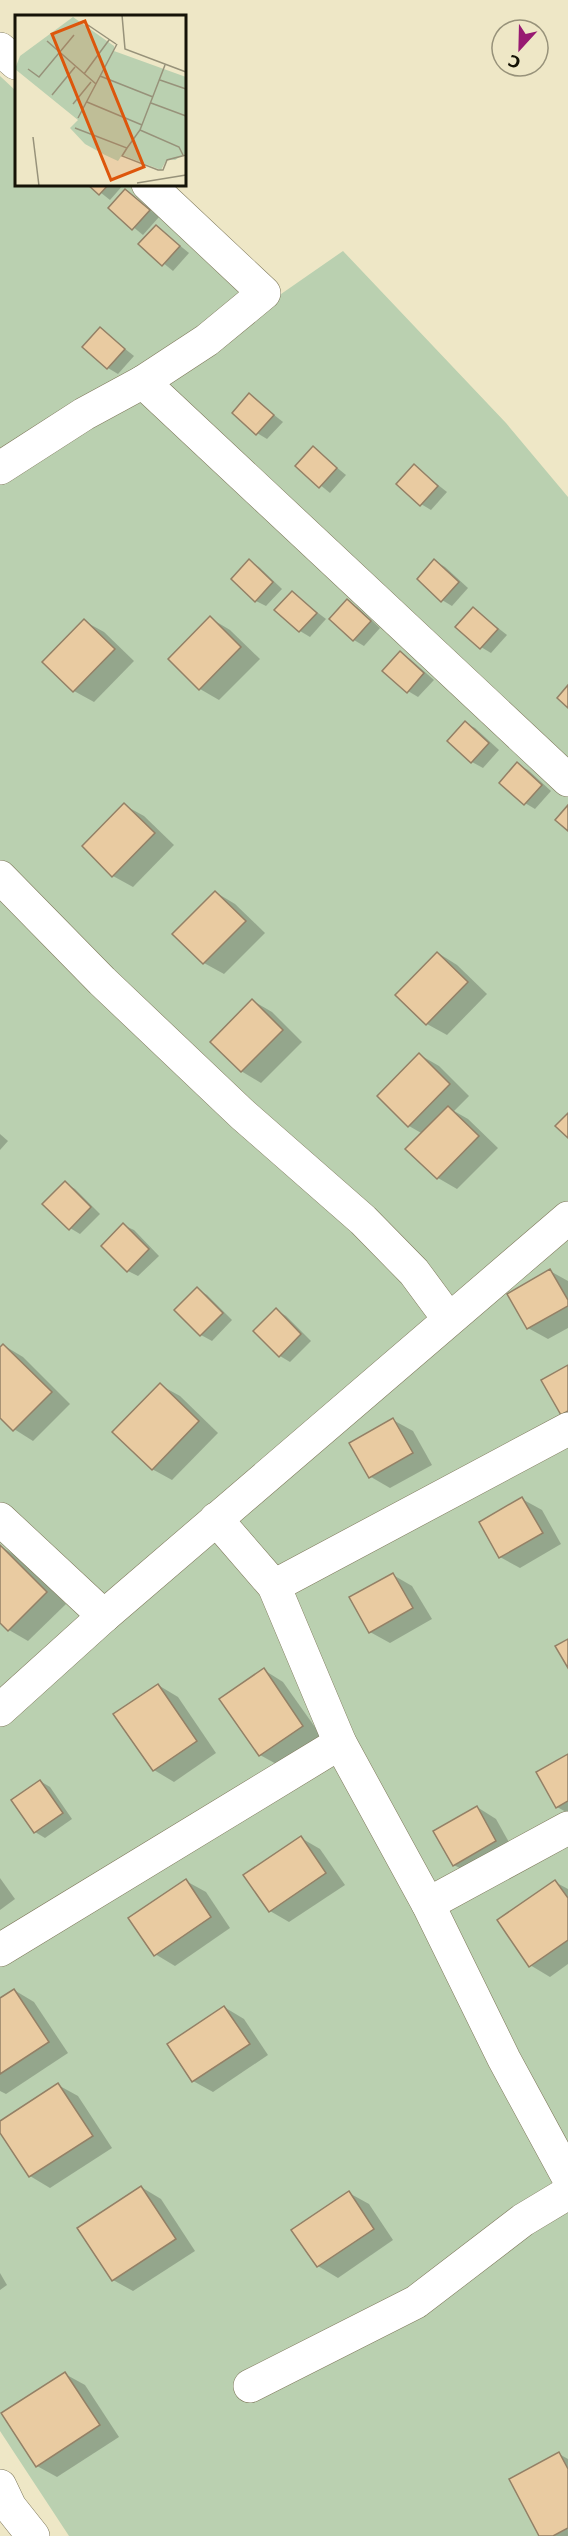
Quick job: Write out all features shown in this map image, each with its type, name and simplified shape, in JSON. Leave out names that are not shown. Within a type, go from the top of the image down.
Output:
[{"type":"lane","points":[[0,49],[15,62]]},
{"type":"lane","points":[[0,468],[84,414],[143,382],[207,340],[264,293],[150,186]]},
{"type":"lane","points":[[143,382],[568,780]]},
{"type":"lane","points":[[0,877],[102,981],[242,1114],[363,1220],[414,1272],[448,1318]]},
{"type":"lane","points":[[0,1710],[104,1616],[448,1318],[568,1218]]},
{"type":"lane","points":[[274,1586],[568,1429]]},
{"type":"lane","points":[[0,1519],[104,1616]]},
{"type":"lane","points":[[216,1519],[274,1586],[340,1743],[428,1904],[504,2059],[568,2177]]},
{"type":"lane","points":[[0,1950],[340,1743]]},
{"type":"lane","points":[[428,1904],[568,1828]]},
{"type":"lane","points":[[250,2386],[416,2302],[523,2220],[568,2193]]},
{"type":"lane","points":[[0,2486],[10,2506],[33,2536]]},
{"type":"green space","points":[[0,76],[15,90],[15,186],[131,186],[258,310],[343,251],[506,423],[568,497],[568,2536],[69,2536],[0,2431]]},
{"type":"building","points":[[89,186],[107,186],[99,195]]},
{"type":"building","points":[[125,189],[150,210],[132,230],[108,208]]},
{"type":"building","points":[[156,225],[180,246],[162,266],[138,244]]},
{"type":"building","points":[[100,327],[125,349],[107,369],[82,347]]},
{"type":"building","points":[[249,393],[274,415],[256,435],[232,413]]},
{"type":"building","points":[[313,446],[337,468],[319,488],[295,466]]},
{"type":"building","points":[[414,464],[438,486],[420,506],[396,484]]},
{"type":"building","points":[[249,559],[273,582],[255,602],[231,579]]},
{"type":"building","points":[[434,559],[459,582],[441,602],[417,579]]},
{"type":"building","points":[[292,591],[317,613],[299,632],[274,610]]},
{"type":"building","points":[[347,599],[371,621],[353,641],[329,619]]},
{"type":"building","points":[[473,607],[498,629],[480,649],[455,627]]},
{"type":"building","points":[[210,616],[241,647],[199,690],[168,659]]},
{"type":"building","points":[[84,619],[115,649],[73,692],[42,662]]},
{"type":"building","points":[[400,651],[424,673],[407,693],[382,671]]},
{"type":"building","points":[[568,685],[568,708],[557,698]]},
{"type":"building","points":[[465,721],[489,743],[471,763],[447,741]]},
{"type":"building","points":[[517,762],[542,785],[524,805],[499,783]]},
{"type":"building","points":[[124,803],[155,833],[112,877],[82,846]]},
{"type":"building","points":[[568,805],[568,831],[555,820]]},
{"type":"building","points":[[215,891],[246,921],[203,964],[172,934]]},
{"type":"building","points":[[437,952],[468,982],[426,1025],[395,995]]},
{"type":"building","points":[[252,999],[283,1030],[241,1072],[210,1042]]},
{"type":"building","points":[[419,1053],[450,1084],[408,1127],[377,1096]]},
{"type":"building","points":[[448,1106],[479,1136],[437,1179],[405,1149]]},
{"type":"building","points":[[568,1113],[568,1138],[555,1126]]},
{"type":"building","points":[[65,1181],[91,1207],[69,1230],[42,1204]]},
{"type":"building","points":[[123,1223],[149,1249],[127,1272],[101,1246]]},
{"type":"building","points":[[550,1269],[568,1300],[568,1306],[527,1329],[507,1294]]},
{"type":"building","points":[[197,1287],[223,1313],[200,1336],[174,1310]]},
{"type":"building","points":[[276,1308],[301,1334],[279,1357],[253,1331]]},
{"type":"building","points":[[3,1344],[52,1392],[13,1431],[0,1418],[0,1347]]},
{"type":"building","points":[[568,1365],[568,1411],[561,1415],[541,1380]]},
{"type":"building","points":[[160,1383],[199,1421],[152,1470],[112,1432]]},
{"type":"building","points":[[393,1418],[413,1453],[369,1478],[349,1443]]},
{"type":"building","points":[[522,1497],[543,1533],[499,1558],[479,1522]]},
{"type":"building","points":[[0,1545],[47,1592],[8,1631],[0,1623]]},
{"type":"building","points":[[393,1573],[413,1608],[369,1633],[349,1597]]},
{"type":"building","points":[[568,1639],[568,1668],[555,1646]]},
{"type":"building","points":[[264,1668],[303,1726],[259,1756],[219,1699]]},
{"type":"building","points":[[158,1684],[197,1741],[153,1771],[113,1714]]},
{"type":"building","points":[[568,1754],[568,1801],[556,1808],[536,1772]]},
{"type":"building","points":[[40,1780],[63,1813],[34,1833],[11,1800]]},
{"type":"building","points":[[477,1806],[496,1841],[453,1866],[433,1831]]},
{"type":"building","points":[[301,1836],[326,1873],[269,1912],[243,1875]]},
{"type":"building","points":[[186,1879],[211,1917],[154,1956],[128,1918]]},
{"type":"building","points":[[555,1880],[568,1898],[568,1940],[529,1967],[497,1920]]},
{"type":"building","points":[[14,1989],[49,2042],[0,2074],[0,1998]]},
{"type":"building","points":[[224,2006],[250,2044],[192,2082],[167,2044]]},
{"type":"building","points":[[58,2083],[93,2136],[29,2177],[0,2133],[0,2121]]},
{"type":"building","points":[[141,2186],[176,2239],[112,2281],[77,2228]]},
{"type":"building","points":[[349,2191],[374,2229],[317,2267],[291,2230]]},
{"type":"building","points":[[65,2372],[100,2425],[36,2467],[1,2413]]},
{"type":"building","points":[[559,2452],[568,2469],[568,2528],[553,2536],[539,2536],[509,2479]]}]
